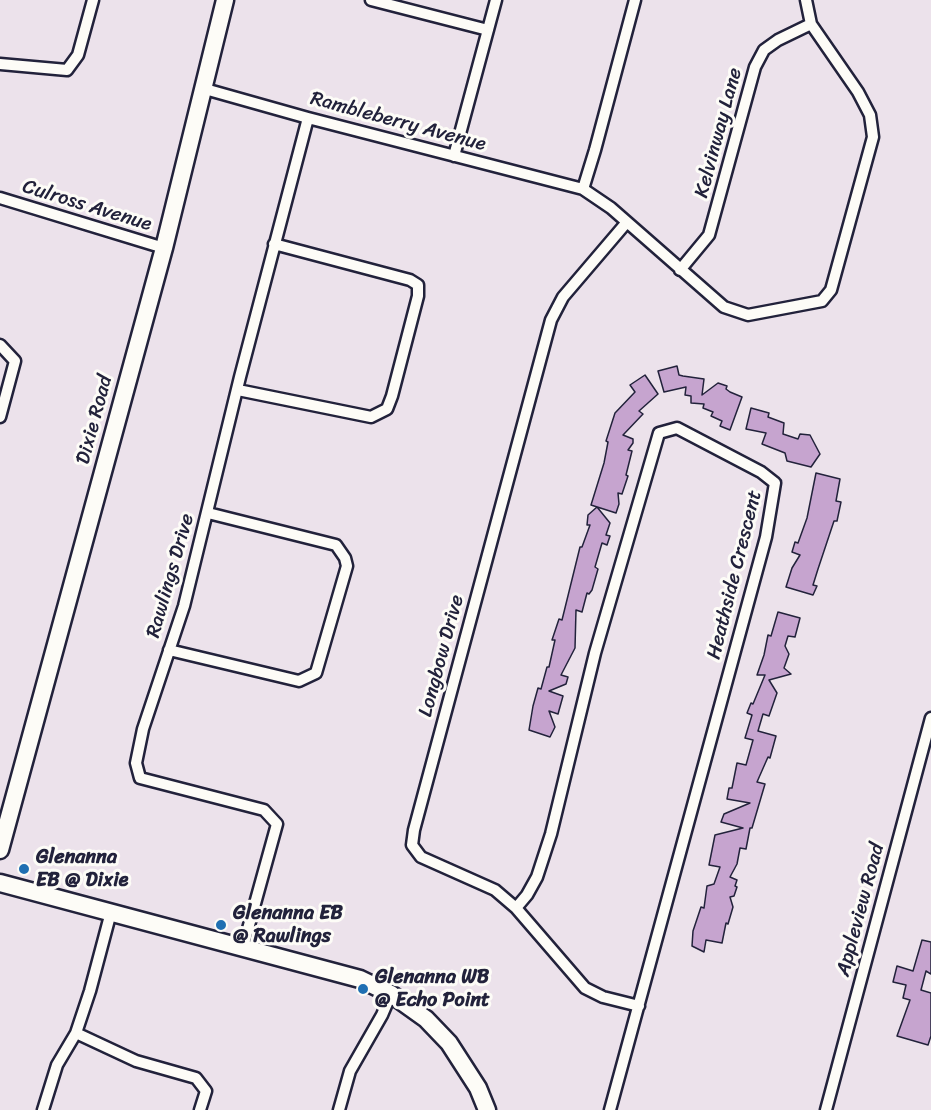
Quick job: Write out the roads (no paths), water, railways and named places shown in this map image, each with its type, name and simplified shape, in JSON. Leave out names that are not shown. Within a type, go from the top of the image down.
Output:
[{"type":"street","points":[[0,64],[67,70],[78,55],[93,0]]},
{"type":"street","name":"Dixie Road","points":[[0,850],[164,248],[205,89],[225,0]]},
{"type":"street","points":[[371,0],[488,30]]},
{"type":"street","points":[[454,156],[496,0]]},
{"type":"street","points":[[583,189],[635,0]]},
{"type":"street","name":"Rambleberry Avenue","points":[[205,89],[583,189],[611,208],[724,307],[748,315],[822,301],[831,290],[873,137],[870,115],[858,92],[811,24],[806,0]]},
{"type":"street","name":"Kelvinway Lane","points":[[680,270],[709,235],[754,67],[764,50],[778,40],[811,24]]},
{"type":"street","name":"Rawlings Drive","points":[[243,947],[277,824],[264,810],[140,778],[136,763],[143,729],[184,606],[274,244],[308,118]]},
{"type":"street","name":"Culross Avenue","points":[[0,198],[164,248]]},
{"type":"street","name":"Longbow Drive","points":[[627,222],[563,297],[551,320],[414,830],[412,845],[421,857],[495,890],[516,908],[585,988],[603,997],[639,1006]]},
{"type":"street","points":[[238,390],[372,417],[387,409],[392,396],[418,296],[418,285],[410,280],[274,244]]},
{"type":"street","points":[[0,345],[15,362],[0,417]]},
{"type":"street","name":"Heathside Crescent","points":[[516,908],[527,896],[537,877],[551,834],[595,653],[659,433],[677,428],[761,472],[775,483],[766,537],[610,1110]]},
{"type":"street","points":[[169,650],[299,681],[316,673],[344,577],[347,566],[345,558],[336,545],[208,513]]},
{"type":"street","name":"Appleview Road","points":[[826,1110],[931,718]]},
{"type":"street","points":[[0,883],[360,979],[391,994],[426,1019],[449,1043],[478,1088],[487,1110]]},
{"type":"street","points":[[43,1110],[57,1065],[76,1033],[111,912]]},
{"type":"street","points":[[339,1110],[350,1071],[382,1015],[391,994]]},
{"type":"street","points":[[76,1033],[136,1061],[196,1078],[206,1091],[200,1110]]},
{"type":"place","name":"Glenanna EB @ Dixie","points":[[24,869]]},
{"type":"place","name":"Glenanna EB @ Rawlings","points":[[221,925]]},
{"type":"place","name":"Glenanna WB @ Echo Point","points":[[363,989]]}]
